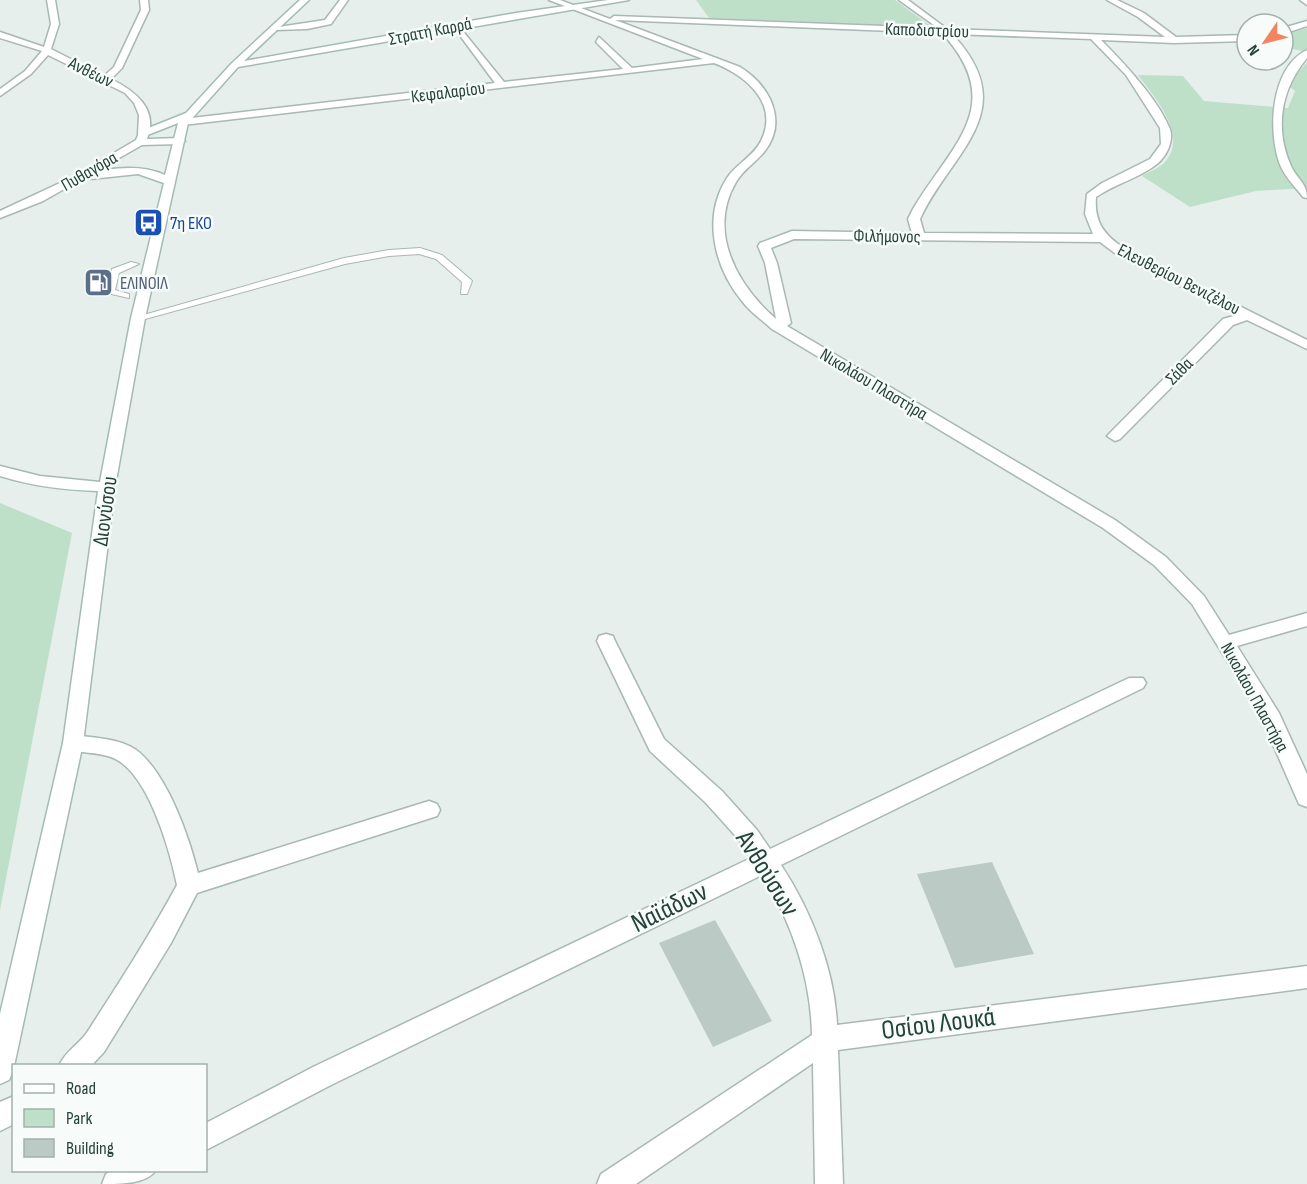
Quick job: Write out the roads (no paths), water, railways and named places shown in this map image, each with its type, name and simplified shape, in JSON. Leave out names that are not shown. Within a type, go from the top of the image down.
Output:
[{"type":"street","points":[[0,93],[34,68],[45,51],[55,24],[51,0]]},
{"type":"street","points":[[106,79],[118,68],[145,10],[144,0]]},
{"type":"street","points":[[142,138],[185,119],[235,65],[305,0]]},
{"type":"street","points":[[276,28],[328,22],[344,0]]},
{"type":"street","name":"Νικολάου Πλαστήρα","points":[[553,0],[746,75],[762,92],[771,110],[771,124],[766,142],[732,177],[721,199],[718,231],[724,263],[747,299],[777,326],[1109,524],[1160,561],[1198,600],[1226,642],[1269,713],[1307,798]]},
{"type":"street","name":"Στρατή Καρρά","points":[[235,65],[570,7],[625,0]]},
{"type":"street","points":[[903,0],[921,9],[947,31],[964,52],[973,71],[976,86],[975,116],[963,146],[922,200],[914,219],[919,236]]},
{"type":"street","points":[[1111,0],[1141,15],[1174,40]]},
{"type":"street","points":[[1304,0],[1307,3]]},
{"type":"street","name":"Καποδιστρίου","points":[[607,20],[626,17],[1174,40],[1235,38]]},
{"type":"street","points":[[457,26],[502,86]]},
{"type":"street","name":"Ανθέων","points":[[0,35],[45,51],[106,79],[135,96],[143,111],[142,138]]},
{"type":"street","name":"Ελευθερίου Βενιζέλου","points":[[1094,37],[1129,73],[1165,128],[1166,144],[1154,161],[1106,184],[1091,196],[1089,210],[1092,225],[1100,238],[1120,251],[1307,345]]},
{"type":"street","points":[[599,40],[631,72]]},
{"type":"street","points":[[1307,53],[1288,75],[1276,114],[1280,149],[1287,169],[1307,195]]},
{"type":"street","name":"Κεφαλαρίου","points":[[185,119],[631,72],[712,61]]},
{"type":"street","name":"Διονύσου","points":[[0,1071],[73,743],[107,487],[138,318],[185,119]]},
{"type":"street","name":"Πυθαγόρα","points":[[0,215],[39,199],[81,177],[142,138],[180,141]]},
{"type":"street","points":[[81,177],[137,170],[160,174],[170,182]]},
{"type":"street","name":"Φιλήμονος","points":[[777,326],[784,323],[771,263],[764,246],[776,239],[792,235],[1100,238]]},
{"type":"street","name":"Σάθα","points":[[1114,436],[1228,322],[1249,315]]},
{"type":"street","points":[[0,471],[46,483],[107,487]]},
{"type":"street","points":[[1226,642],[1256,636],[1307,619]]},
{"type":"street","name":"Ανθούσων","points":[[606,641],[637,700],[647,729],[657,745],[714,797],[767,860],[790,899],[810,952],[824,1008],[829,1184]]},
{"type":"street","name":"Ναϊάδων","points":[[207,1136],[322,1076],[1136,683]]},
{"type":"street","points":[[73,743],[115,749],[132,758],[154,788],[179,843],[189,886],[163,935],[95,1043],[73,1064]]},
{"type":"street","points":[[189,886],[429,810]]},
{"type":"street","name":"Οσίου Λουκά","points":[[612,1184],[825,1041],[914,1026],[1307,977]]},
{"type":"street","points":[[116,1184],[138,1172]]},
{"type":"lane","points":[[138,318],[344,261],[388,254],[420,252],[438,257],[467,281],[464,292]]},
{"type":"lane","points":[[126,296],[110,291],[115,271],[134,264]]},
{"type":"place","name":"7η ΕΚΟ","points":[[149,223]]},
{"type":"place","name":"ΕΛΙΝΟΙΛ","points":[[99,283]]}]
